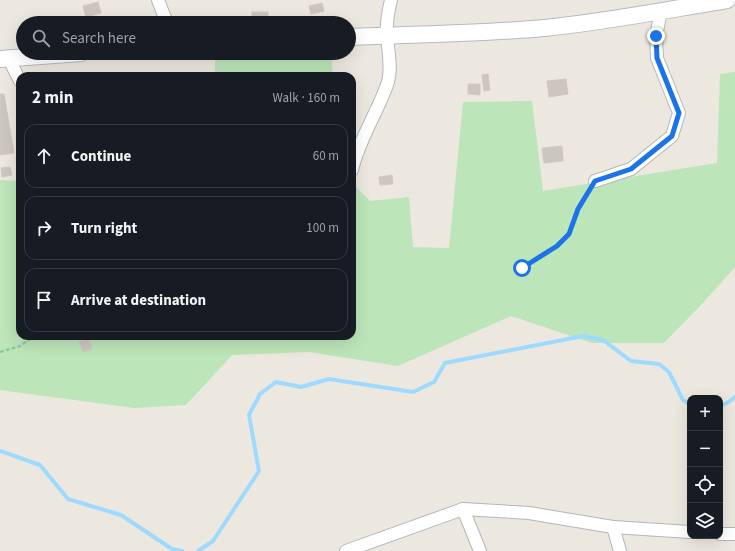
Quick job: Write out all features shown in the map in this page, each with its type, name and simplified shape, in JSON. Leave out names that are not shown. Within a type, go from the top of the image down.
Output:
[{"type":"main road","points":[[356,37],[484,32],[543,28],[606,21],[727,0]]},
{"type":"main road","points":[[4,59],[16,58]]},
{"type":"street","points":[[158,0],[164,16]]},
{"type":"street","points":[[356,158],[363,138],[377,110],[388,81],[390,60],[387,35],[387,18],[391,0]]},
{"type":"street","points":[[595,181],[631,169],[672,136],[679,113],[657,58],[656,36],[661,11]]},
{"type":"street","points":[[4,59],[16,76]]},
{"type":"street","points":[[463,509],[480,551]]},
{"type":"street","points":[[346,551],[463,509],[529,513],[613,527],[687,532]]},
{"type":"street","points":[[613,527],[620,551]]},
{"type":"path","points":[[522,268],[557,246],[569,234],[578,209],[595,181]]},
{"type":"path","points":[[0,352],[20,346],[28,340]]},
{"type":"green space","points":[[215,60],[332,60],[333,72],[215,72]]},
{"type":"green space","points":[[735,72],[735,267],[664,343],[592,343],[511,316],[398,366],[309,352],[232,355],[186,405],[134,408],[0,390],[0,180],[16,181],[16,340],[356,340],[356,187],[370,201],[409,197],[413,247],[449,248],[463,102],[532,101],[543,191],[717,163],[720,74]]},
{"type":"building","points":[[98,2],[101,13],[86,16],[83,6]]},
{"type":"building","points":[[322,3],[324,11],[311,14],[309,6]]},
{"type":"building","points":[[252,12],[268,12],[268,16],[252,16]]},
{"type":"building","points":[[488,74],[490,90],[484,91],[482,75]]},
{"type":"building","points":[[566,79],[568,94],[549,97],[547,81]]},
{"type":"building","points":[[468,84],[480,84],[480,95],[468,94]]},
{"type":"building","points":[[0,94],[4,94],[14,153],[0,155]]},
{"type":"building","points":[[562,146],[563,161],[544,163],[542,148]]},
{"type":"building","points":[[10,167],[12,175],[2,177],[1,168]]},
{"type":"building","points":[[392,175],[393,184],[380,185],[379,177]]},
{"type":"building","points":[[89,340],[92,349],[83,352],[79,342]]},
{"type":"waterway","points":[[198,551],[213,541],[259,471],[249,415],[260,394],[276,382],[301,387],[329,379],[413,392],[434,382],[445,363],[583,336],[603,340],[631,361],[659,364],[669,372],[683,400],[687,402]]},
{"type":"waterway","points":[[723,405],[735,397]]},
{"type":"waterway","points":[[0,451],[40,465],[68,499],[121,515],[172,549],[182,551]]},
{"type":"route","points":[[522,268],[557,246],[569,234],[578,209],[595,181],[631,169],[672,136],[679,113],[657,58],[656,36]]}]
